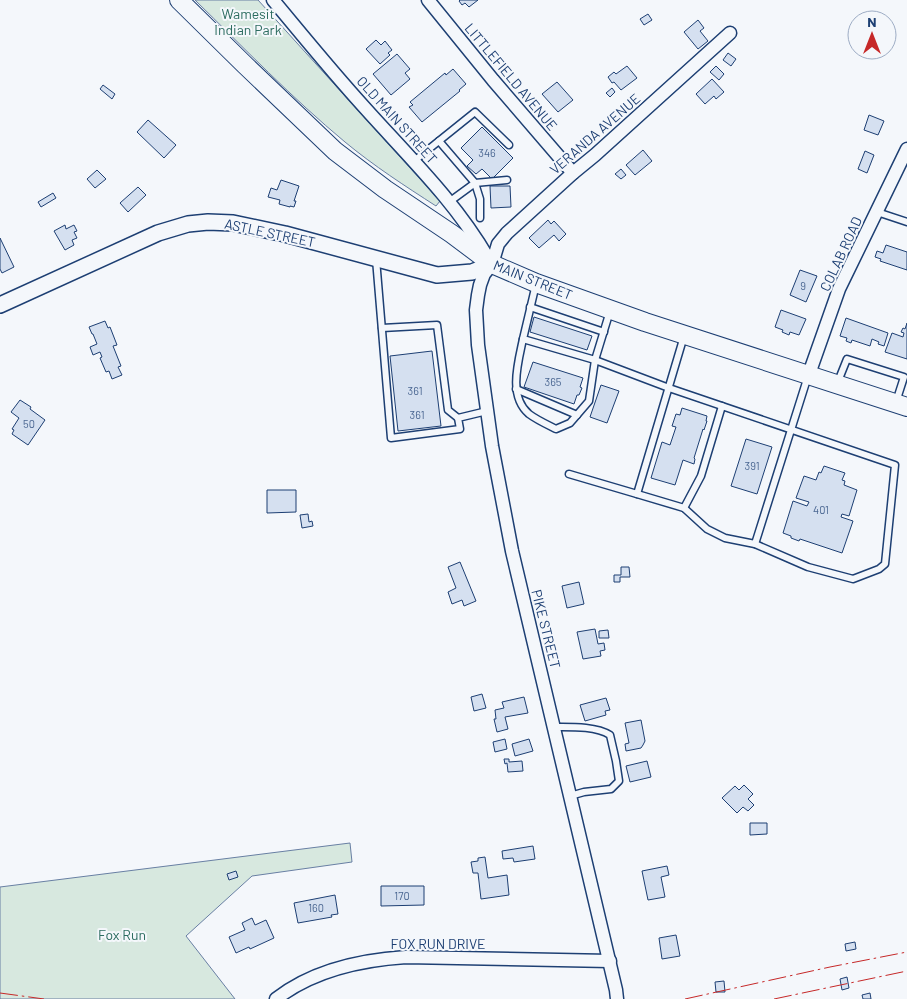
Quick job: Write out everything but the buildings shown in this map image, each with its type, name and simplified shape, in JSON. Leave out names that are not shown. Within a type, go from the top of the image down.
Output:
[{"type":"main road","name":"MAIN STREET","points":[[180,0],[245,65],[335,150],[492,264],[536,283],[610,310],[902,405]]},
{"type":"street","name":"OLD MAIN STREET","points":[[273,0],[363,106],[449,202],[477,239],[492,264]]},
{"type":"street","name":"LITTLEFIELD AVENUE","points":[[428,0],[493,80],[573,173]]},
{"type":"street","name":"VERANDA AVENUE","points":[[492,264],[498,244],[507,233],[730,34]]},
{"type":"street","name":"COLAB ROAD","points":[[809,374],[839,289],[907,149]]},
{"type":"street","name":"ASTLE STREET","points":[[0,305],[158,233],[179,225],[193,223],[233,223],[266,229],[437,275],[472,272],[492,264]]},
{"type":"street","name":"PIKE STREET","points":[[492,264],[484,274],[480,285],[476,310],[478,344],[496,472],[512,551],[610,962],[617,999]]},
{"type":"street","name":"FOX RUN DRIVE","points":[[276,999],[302,982],[322,974],[342,967],[384,958],[610,962]]},
{"type":"lane","points":[[414,161],[475,112],[509,145]]},
{"type":"lane","points":[[439,141],[475,183],[480,199],[480,218]]},
{"type":"lane","points":[[449,202],[475,183],[507,180]]},
{"type":"lane","points":[[877,212],[907,222]]},
{"type":"lane","points":[[376,258],[391,438],[460,429],[458,418],[448,410],[437,325],[382,328]]},
{"type":"lane","points":[[536,283],[517,365],[516,389],[522,407],[530,415],[556,430],[570,423],[589,401],[596,360],[610,310]]},
{"type":"lane","points":[[530,307],[604,332]]},
{"type":"lane","points":[[636,494],[685,335]]},
{"type":"lane","points":[[523,339],[596,360],[669,388],[895,464],[885,564],[879,569],[854,579],[808,567],[755,544],[726,538],[707,528],[684,508],[569,474]]},
{"type":"lane","points":[[837,384],[847,359],[906,376],[902,405]]},
{"type":"lane","points":[[755,544],[809,374]]},
{"type":"lane","points":[[516,389],[577,415]]},
{"type":"lane","points":[[684,508],[701,476],[722,406]]},
{"type":"lane","points":[[458,418],[487,411]]},
{"type":"lane","points":[[554,727],[580,728],[605,732],[610,735],[619,781],[611,789],[584,792],[570,796]]},
{"type":"green space","name":"Wamesit Indian Park","points":[[195,0],[258,0],[440,201],[436,206],[367,159],[325,125]]},
{"type":"green space","name":"Fox Run","points":[[350,843],[352,862],[252,876],[186,936],[235,999],[0,999],[0,887]]},
{"type":"power","points":[[685,999],[907,952]]},
{"type":"power","points":[[774,999],[907,971]]},
{"type":"power","points":[[0,993],[44,999]]}]
